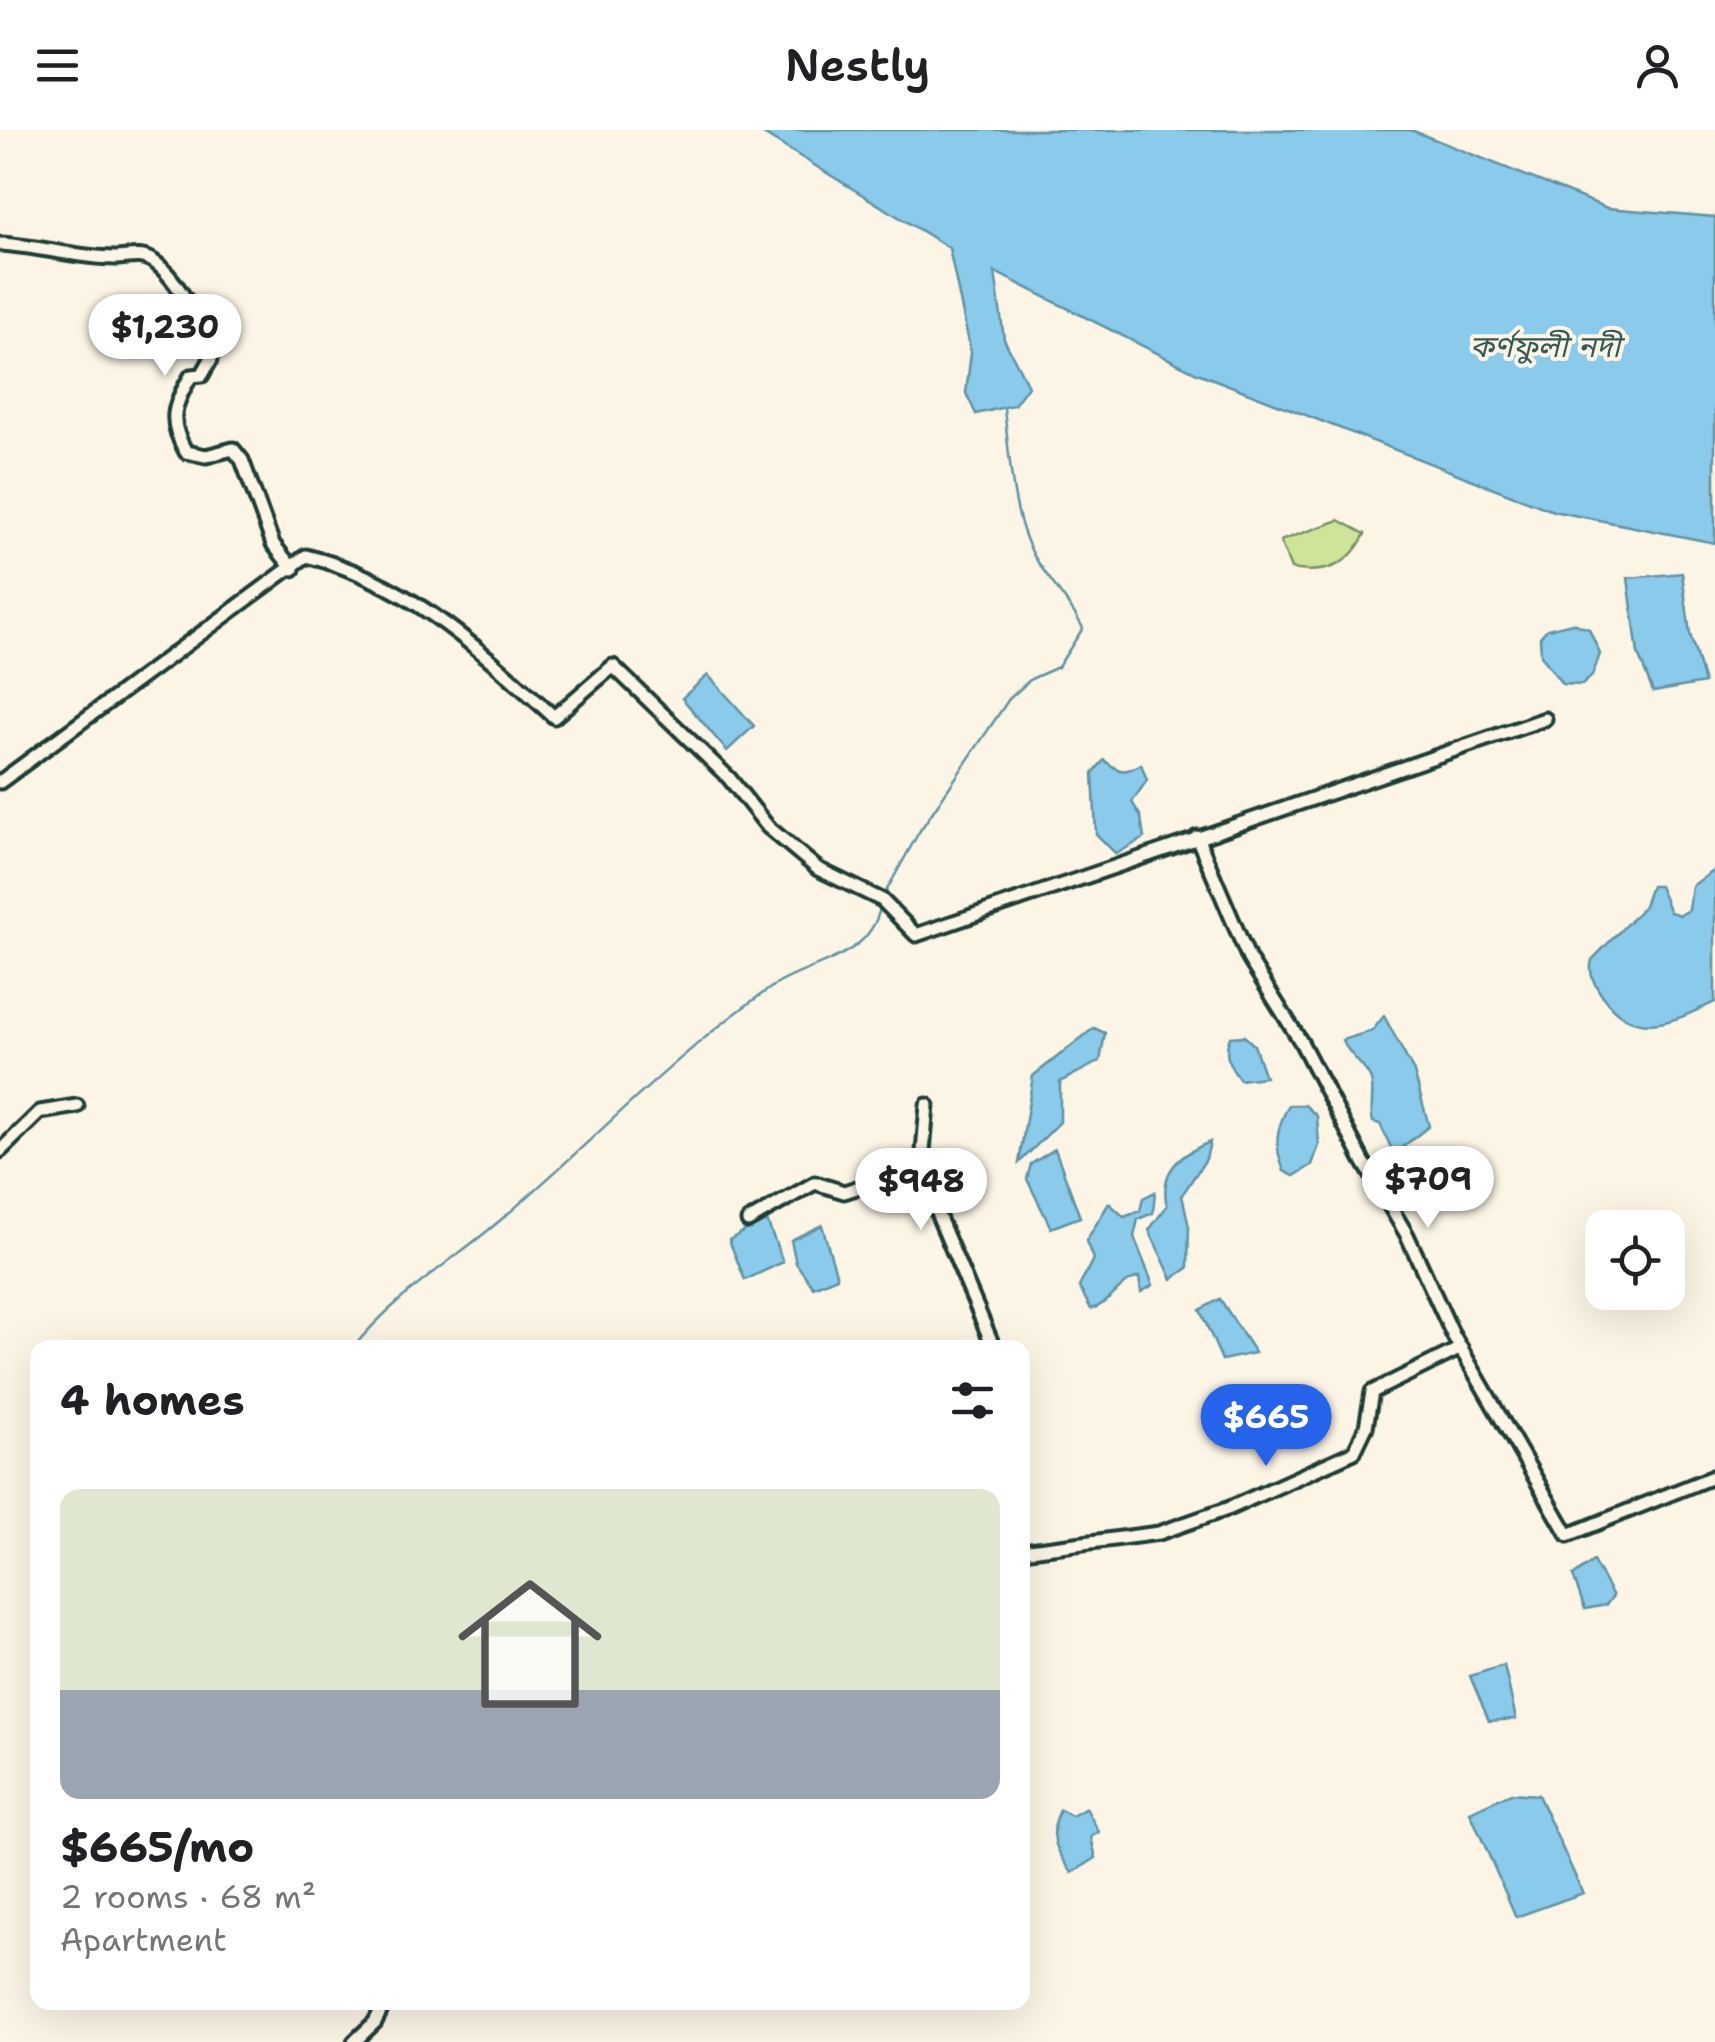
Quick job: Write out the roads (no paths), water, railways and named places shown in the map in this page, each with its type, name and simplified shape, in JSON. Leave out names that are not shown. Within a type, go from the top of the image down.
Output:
[{"type":"street","points":[[0,244],[66,250],[86,256],[138,256],[152,261],[174,283],[208,340],[212,359],[202,375],[191,376],[174,402],[172,419],[179,439],[186,452],[206,456],[233,449],[242,460],[274,544],[292,570]]},
{"type":"street","points":[[0,782],[306,556],[332,562],[450,623],[554,717],[612,666],[728,778],[768,827],[818,869],[882,900],[916,935],[1546,719]]},
{"type":"street","points":[[1196,837],[1249,960],[1301,1042],[1363,1161],[1408,1235],[1460,1348],[1568,1535],[1715,1476]]},
{"type":"street","points":[[927,1104],[922,1167],[945,1239],[990,1340]]},
{"type":"street","points":[[0,1151],[40,1112],[78,1106]]},
{"type":"street","points":[[748,1222],[815,1183],[844,1192],[922,1167]]},
{"type":"street","points":[[1030,1550],[1159,1533],[1230,1508],[1354,1452],[1366,1426],[1372,1392],[1460,1348]]},
{"type":"street","points":[[354,2042],[380,2010]]},
{"type":"water","name":"কর্ণফুলী নদী","points":[[757,130],[1411,130],[1607,208],[1715,217],[1715,543],[1553,511],[1195,372],[995,272],[1004,339],[1028,386],[1014,405],[976,414],[966,393],[971,353],[949,248]]},
{"type":"water","points":[[1682,573],[1690,634],[1704,683],[1653,692],[1638,654],[1628,578]]},
{"type":"water","points":[[1572,623],[1589,629],[1600,654],[1592,676],[1582,685],[1562,684],[1541,655],[1540,637],[1547,629]]},
{"type":"water","points":[[708,675],[754,726],[727,751],[682,698]]},
{"type":"water","points":[[1104,760],[1122,770],[1141,764],[1147,780],[1132,802],[1141,817],[1144,838],[1116,854],[1096,834],[1093,773]]},
{"type":"water","points":[[1715,870],[1715,1002],[1655,1024],[1628,1019],[1615,1011],[1597,988],[1592,960],[1644,906],[1651,886],[1659,886],[1670,912],[1680,915],[1689,910],[1692,886]]},
{"type":"water","points":[[1384,1016],[1414,1072],[1429,1126],[1394,1154],[1380,1124],[1373,1122],[1371,1080],[1342,1040],[1372,1031]]},
{"type":"water","points":[[1094,1028],[1105,1033],[1100,1061],[1060,1082],[1060,1122],[1019,1163],[1033,1076]]},
{"type":"water","points":[[1244,1036],[1254,1045],[1265,1077],[1240,1080],[1230,1065],[1230,1037]]},
{"type":"water","points":[[1289,1105],[1305,1105],[1317,1116],[1319,1145],[1312,1165],[1294,1176],[1284,1171],[1277,1145]]},
{"type":"water","points":[[1210,1142],[1206,1159],[1182,1195],[1189,1227],[1188,1268],[1172,1279],[1149,1230],[1167,1206],[1166,1183],[1174,1166]]},
{"type":"water","points":[[1055,1149],[1080,1217],[1051,1228],[1027,1179],[1031,1164]]},
{"type":"water","points":[[1155,1192],[1153,1213],[1138,1219],[1134,1237],[1153,1285],[1141,1292],[1139,1277],[1091,1309],[1079,1287],[1093,1259],[1086,1241],[1109,1203],[1124,1217],[1140,1211],[1143,1198]]},
{"type":"water","points":[[766,1218],[783,1262],[745,1280],[729,1240]]},
{"type":"water","points":[[822,1225],[837,1277],[813,1287],[796,1263],[791,1240]]},
{"type":"water","points":[[1220,1299],[1255,1353],[1222,1360],[1200,1310]]},
{"type":"water","points":[[1593,1561],[1613,1596],[1606,1605],[1585,1609],[1573,1576]]},
{"type":"water","points":[[1504,1665],[1516,1719],[1489,1721],[1470,1676]]},
{"type":"water","points":[[1511,1793],[1538,1795],[1583,1893],[1516,1917],[1470,1812]]},
{"type":"water","points":[[1086,1808],[1099,1832],[1091,1837],[1096,1858],[1072,1873],[1058,1850],[1054,1828],[1060,1810],[1072,1816]]},
{"type":"waterway","points":[[884,895],[919,832],[1009,699],[1031,679],[1058,667],[1083,628],[1026,540],[1013,484],[1004,409]]},
{"type":"waterway","points":[[360,1340],[405,1295],[503,1218],[734,1014],[784,980],[850,950],[873,926],[880,908]]}]
